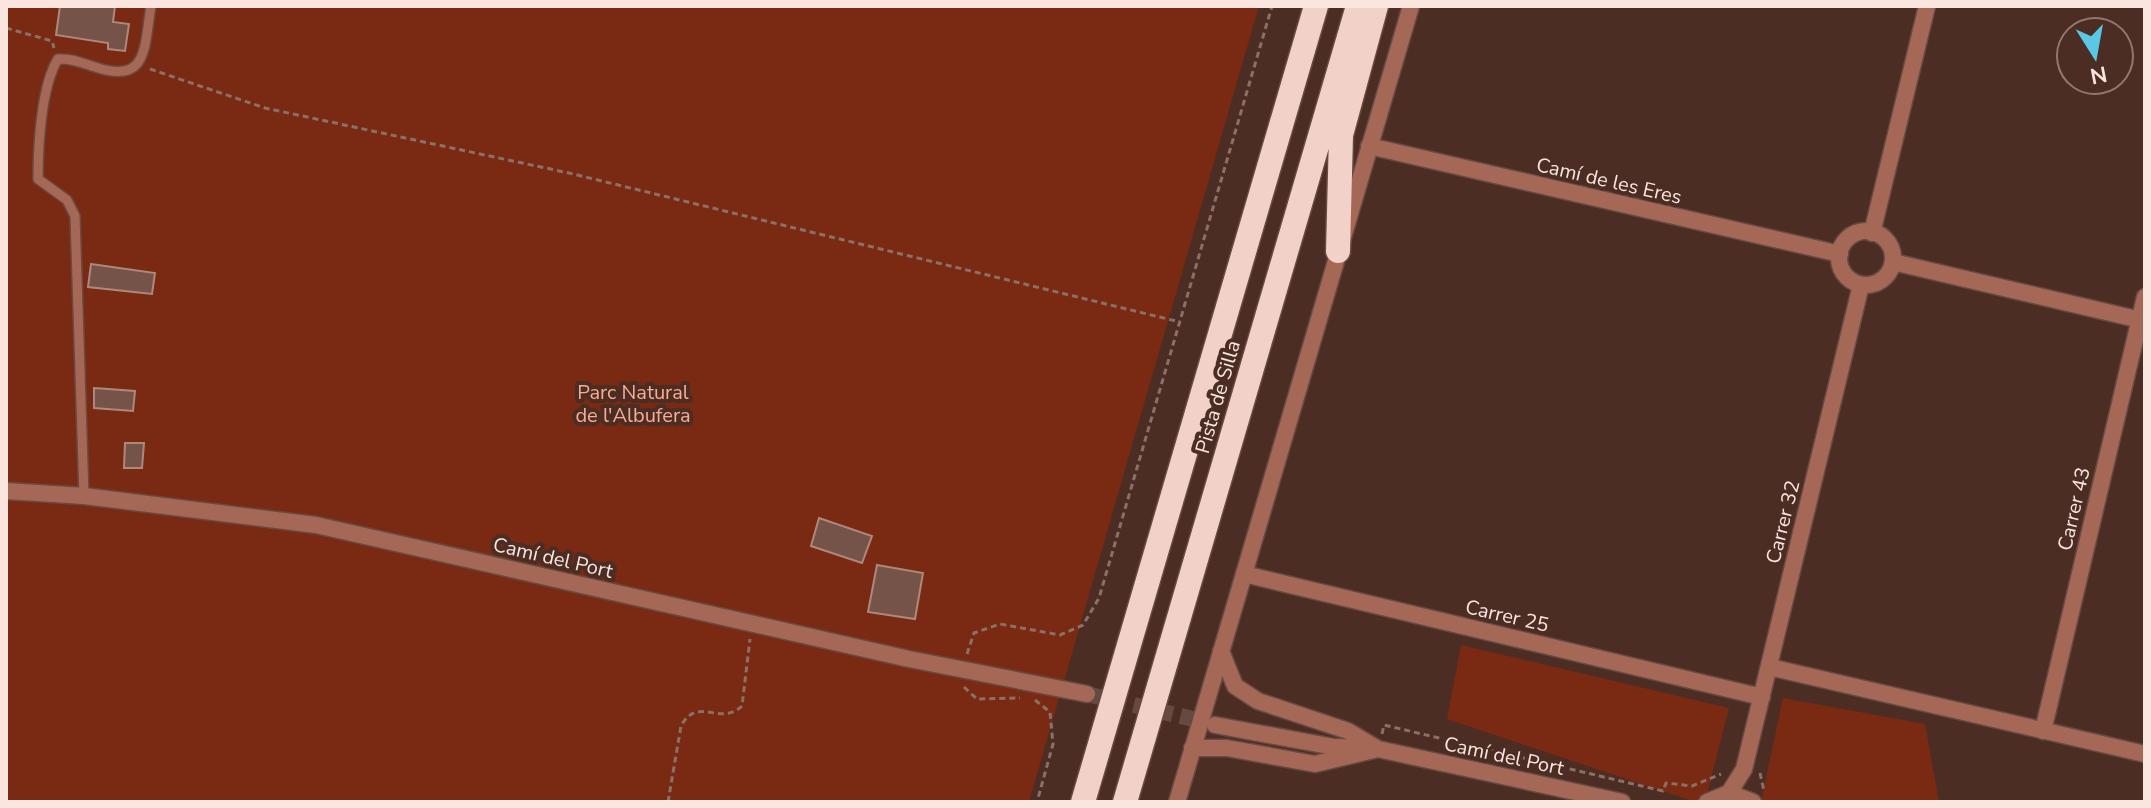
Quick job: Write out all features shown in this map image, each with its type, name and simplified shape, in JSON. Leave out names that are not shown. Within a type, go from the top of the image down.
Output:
[{"type":"highway","name":"Pista de Silla","points":[[1083,802],[1316,6]]},
{"type":"highway","name":"Pista de Silla","points":[[1125,802],[1358,6]]},
{"type":"highway","points":[[1338,251],[1341,135],[1376,6]]},
{"type":"street","points":[[1177,802],[1411,6]]},
{"type":"street","points":[[1872,233],[1927,6]]},
{"type":"street","name":"Camí de les Eres","points":[[1369,146],[1840,254]]},
{"type":"street","points":[[1872,233],[1889,245],[1893,262],[1878,283],[1861,285],[1846,276],[1840,254],[1851,236],[1872,233]]},
{"type":"street","points":[[1893,262],[2142,320]]},
{"type":"street","name":"Carrer 32","points":[[1729,793],[1744,769],[1861,285]]},
{"type":"street","name":"Carrer 43","points":[[2043,731],[2145,297]]},
{"type":"street","name":"Camí del Port","points":[[6,491],[84,496],[316,525],[962,670],[1087,694]]},
{"type":"street","name":"Carrer 25","points":[[1244,574],[1762,697]]},
{"type":"street","name":"Camí del Port","points":[[1221,651],[1235,686],[1258,701],[1348,731],[1378,749]]},
{"type":"street","points":[[1769,667],[2145,754]]},
{"type":"street","name":"Camí del Port","points":[[1215,725],[1334,747],[1378,749],[1622,802]]},
{"type":"street","name":"Camí del Port","points":[[1192,748],[1227,748],[1315,764],[1378,749]]},
{"type":"street","name":"Carrer 32","points":[[1744,769],[1751,800]]},
{"type":"street","points":[[1707,802],[1729,793],[1751,800]]},
{"type":"lane","points":[[84,496],[75,216],[67,200],[38,179],[50,74],[58,59],[69,58],[116,74],[130,73],[139,64],[151,6]]},
{"type":"path","points":[[1037,802],[1053,744],[1050,712],[1035,700],[977,699],[961,684],[962,670],[974,633],[1000,624],[1060,635],[1083,625],[1099,598],[1272,6]]},
{"type":"path","points":[[6,28],[52,41],[58,59]]},
{"type":"path","points":[[139,64],[265,108],[569,173],[1180,322]]},
{"type":"path","points":[[668,802],[681,726],[687,715],[695,711],[725,714],[736,712],[742,706],[746,657],[753,624]]},
{"type":"path","points":[[1378,749],[1384,725],[1663,791],[1666,783],[1692,786],[1707,782],[1727,765],[1762,773],[1769,802]]},
{"type":"green space","name":"Parc Natural de l'Albufera","points":[[6,6],[1259,6],[1029,802],[6,802]]},
{"type":"green space","points":[[1461,645],[1729,708],[1705,802],[1695,802],[1447,719]]},
{"type":"green space","points":[[1783,698],[1925,724],[1939,802],[1761,802]]},
{"type":"building","points":[[60,6],[115,6],[113,22],[129,24],[125,51],[108,49],[108,43],[56,35]]},
{"type":"building","points":[[91,264],[155,273],[152,294],[88,287]]},
{"type":"building","points":[[94,388],[135,391],[133,411],[94,408]]},
{"type":"building","points":[[125,443],[144,443],[142,468],[124,468]]},
{"type":"building","points":[[819,518],[872,536],[862,563],[811,546]]},
{"type":"building","points":[[877,565],[923,573],[915,619],[868,612]]},
{"type":"tunnel","points":[[1087,694],[1214,724]]}]
